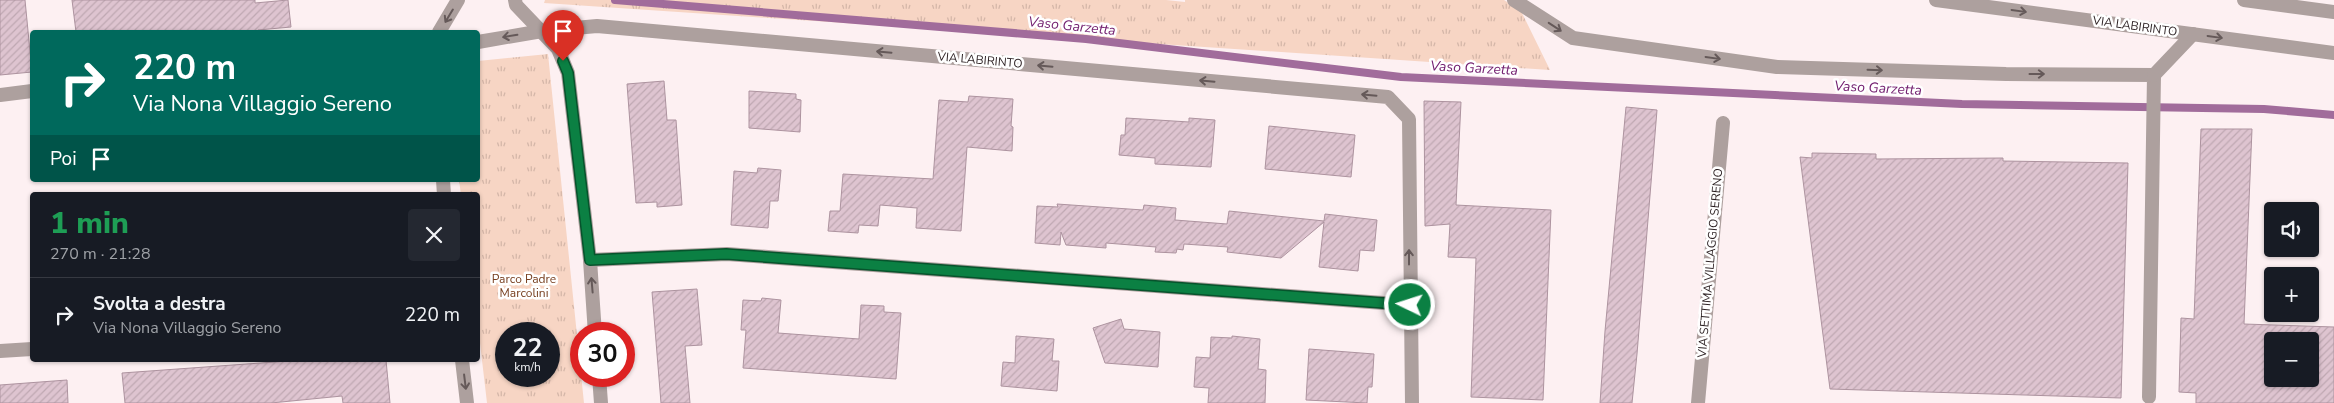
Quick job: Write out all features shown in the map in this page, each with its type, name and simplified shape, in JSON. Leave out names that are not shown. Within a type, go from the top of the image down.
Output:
[{"type":"street","points":[[440,30],[458,0]]},
{"type":"street","points":[[515,0],[516,5],[558,49],[568,73],[590,260],[594,322]]},
{"type":"street","points":[[1514,0],[1573,38],[1777,67],[2006,74],[2154,75]]},
{"type":"street","name":"VIA LABIRINTO","points":[[1936,0],[2334,53]]},
{"type":"street","points":[[2244,0],[2334,12]]},
{"type":"street","name":"VIA LABIRINTO","points":[[480,42],[542,31],[596,26],[1388,97],[1409,118],[1410,305]]},
{"type":"street","points":[[2149,397],[2154,75],[2193,34]]},
{"type":"street","points":[[0,95],[30,92]]},
{"type":"street","name":"VIA SETTIMA VILLAGGIO SERENO","points":[[1698,403],[1723,122]]},
{"type":"street","points":[[590,260],[726,254],[1410,305],[1412,403]]},
{"type":"street","points":[[0,351],[30,349]]},
{"type":"street","points":[[462,362],[467,403]]},
{"type":"street","points":[[600,387],[601,403]]},
{"type":"green space","points":[[545,0],[1166,0],[1185,2],[1185,0],[1504,0],[1521,11],[1550,70],[544,3]]},
{"type":"green space","name":"Parco Padre Marcolini","points":[[548,54],[576,322],[570,322],[570,387],[582,387],[584,403],[487,403],[480,343],[480,192],[461,192],[459,182],[480,182],[480,61]]},
{"type":"building","points":[[0,0],[25,0],[30,72],[0,75]]},
{"type":"building","points":[[72,0],[255,0],[255,3],[288,0],[291,27],[258,30],[76,30]]},
{"type":"building","points":[[664,81],[667,120],[676,120],[682,205],[657,207],[657,202],[636,203],[627,84]]},
{"type":"building","points":[[749,91],[796,94],[796,99],[801,100],[800,132],[749,128]]},
{"type":"building","points":[[969,96],[1013,99],[1012,151],[967,147],[961,231],[916,228],[917,208],[880,205],[878,226],[859,225],[858,233],[828,231],[830,211],[840,211],[843,174],[933,179],[939,100],[968,102]]},
{"type":"building","points":[[1424,101],[1461,102],[1456,205],[1551,210],[1543,400],[1471,397],[1476,258],[1448,257],[1450,224],[1425,226]]},
{"type":"building","points":[[1626,107],[1657,110],[1637,354],[1632,403],[1600,403],[1605,331]]},
{"type":"building","points":[[1126,118],[1189,122],[1189,118],[1215,120],[1211,167],[1155,164],[1155,158],[1119,155],[1121,135],[1125,135]]},
{"type":"building","points":[[1269,126],[1355,135],[1351,177],[1265,169]]},
{"type":"building","points":[[2201,129],[2252,129],[2244,324],[2334,327],[2334,403],[2196,403],[2196,393],[2179,392],[2181,318],[2194,319]]},
{"type":"building","points":[[1812,153],[1876,154],[1876,159],[2003,158],[2003,161],[2128,163],[2121,398],[1830,389],[1800,157],[1812,158]]},
{"type":"building","points":[[758,168],[781,170],[778,201],[770,201],[768,228],[731,225],[734,171],[757,173]]},
{"type":"building","points":[[1057,204],[1143,210],[1144,205],[1176,208],[1175,220],[1227,224],[1229,211],[1324,221],[1325,214],[1377,220],[1374,251],[1360,250],[1358,271],[1319,267],[1324,222],[1281,258],[1227,252],[1228,247],[1184,244],[1183,250],[1177,249],[1176,253],[1155,252],[1156,247],[1106,243],[1106,248],[1066,245],[1061,232],[1060,245],[1035,243],[1037,206],[1058,207]]},
{"type":"building","points":[[697,289],[702,345],[685,346],[690,403],[661,403],[652,292]]},
{"type":"building","points":[[762,298],[781,300],[778,333],[859,339],[861,305],[884,306],[884,312],[901,313],[896,379],[743,368],[746,330],[741,330],[743,300],[761,301]]},
{"type":"building","points":[[1121,319],[1124,329],[1160,332],[1158,367],[1105,363],[1093,328]]},
{"type":"building","points":[[1016,336],[1054,339],[1052,361],[1059,361],[1057,391],[1001,386],[1003,362],[1015,363]]},
{"type":"building","points":[[1232,336],[1260,339],[1258,369],[1266,370],[1265,403],[1208,403],[1209,388],[1194,387],[1196,357],[1210,358],[1211,337],[1232,338]]},
{"type":"building","points":[[1309,349],[1374,354],[1372,387],[1368,387],[1367,403],[1306,400]]},
{"type":"building","points":[[274,362],[386,362],[390,403],[343,403],[342,396],[271,403],[125,403],[122,373]]},
{"type":"building","points":[[67,380],[68,403],[0,403],[0,385]]},
{"type":"waterway","name":"Vaso Garzetta","points":[[615,0],[1086,39],[1401,77],[1962,104],[2264,109],[2334,115]]},
{"type":"route","points":[[563,61],[568,73],[590,260],[726,254],[1410,305]]}]
